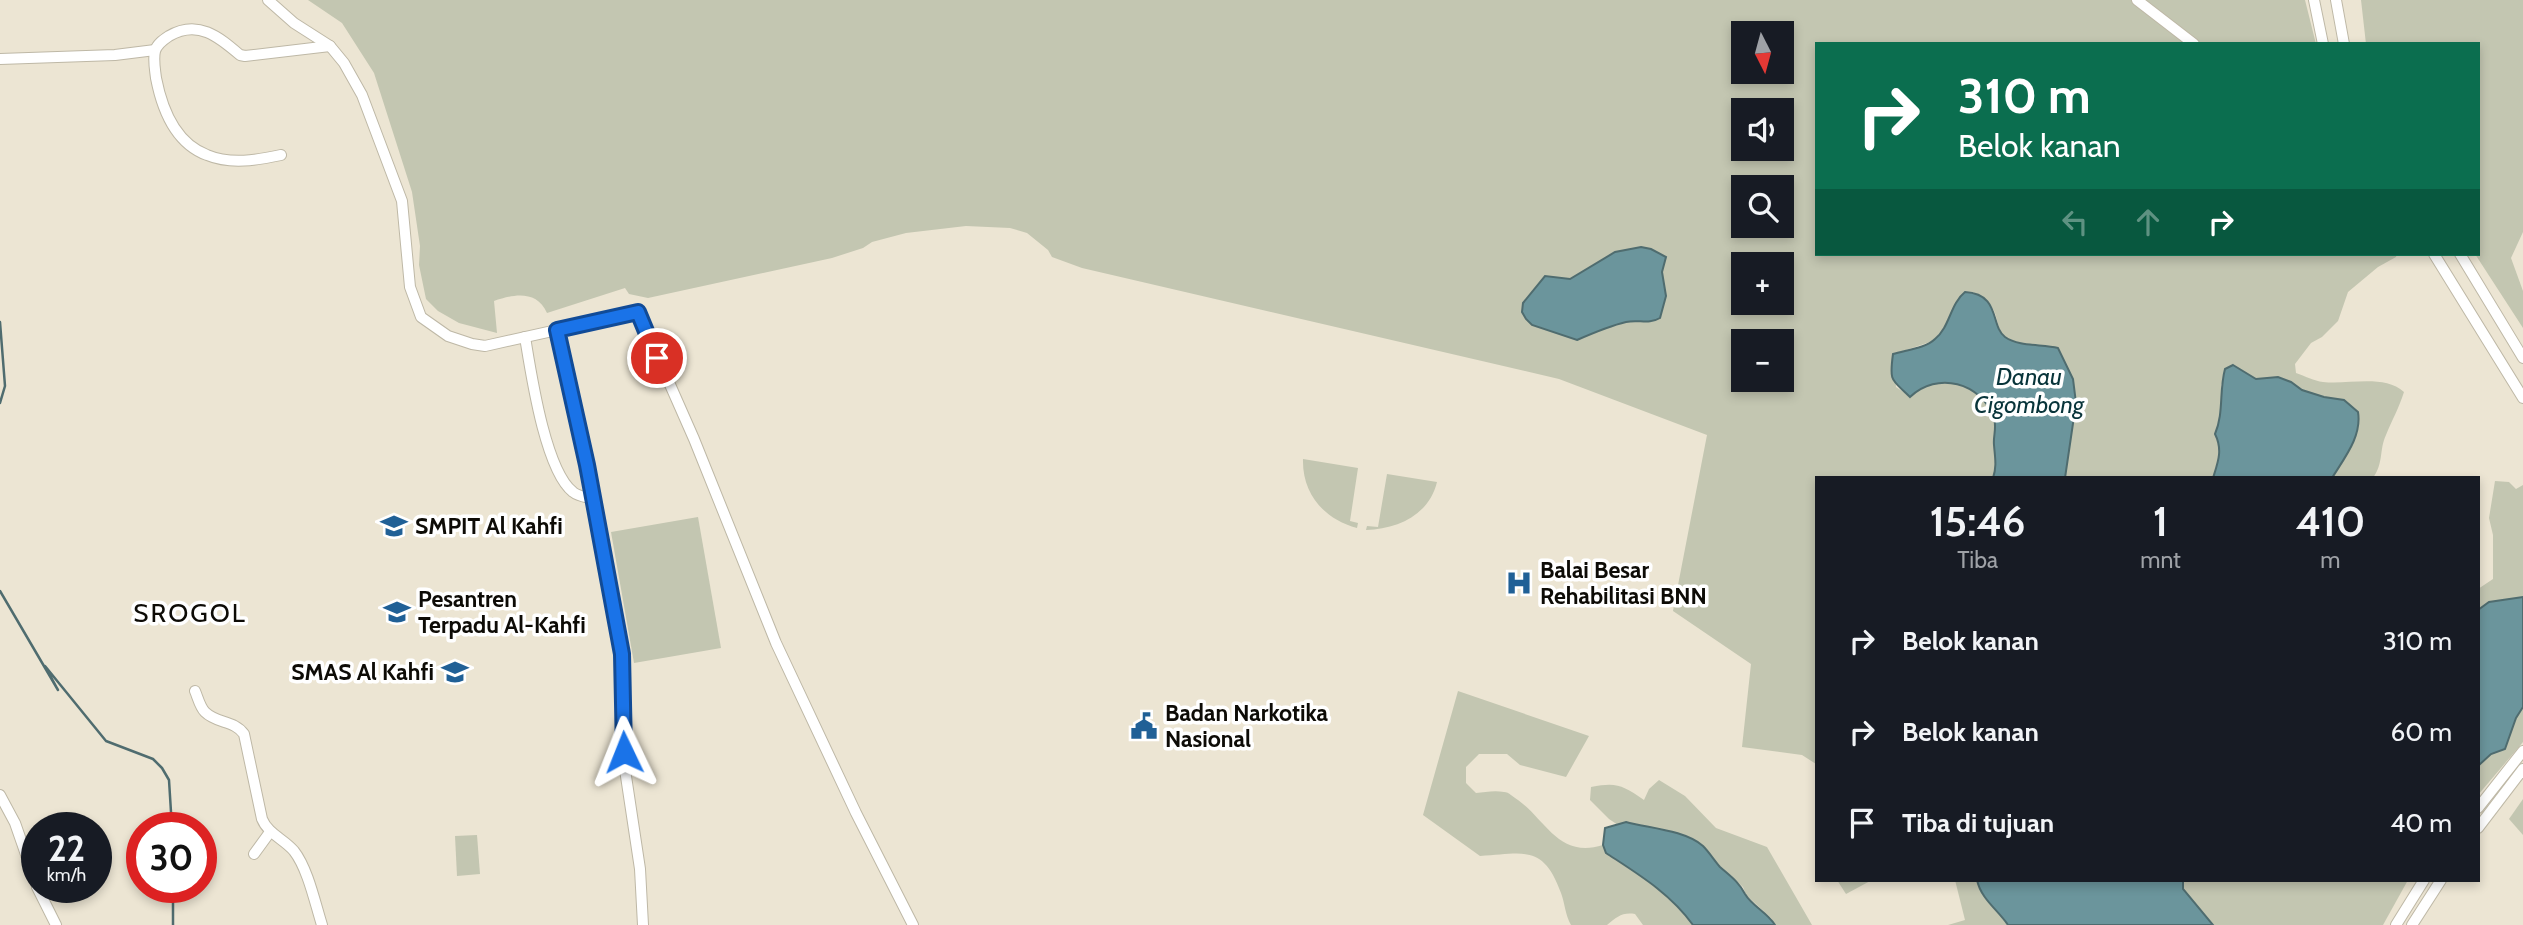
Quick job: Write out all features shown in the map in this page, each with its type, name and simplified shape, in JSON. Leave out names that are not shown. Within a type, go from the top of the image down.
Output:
[{"type":"street","points":[[268,0],[294,23],[330,46],[344,63],[362,95],[399,192],[404,212],[410,287],[421,317],[448,336],[479,345],[501,344],[638,312],[694,439],[776,643],[856,813],[913,925]]},
{"type":"street","points":[[2137,0],[2191,42]]},
{"type":"street","points":[[2314,0],[2323,42]]},
{"type":"street","points":[[2336,0],[2344,42]]},
{"type":"street","points":[[281,155],[228,160],[208,156],[185,142],[168,118],[163,104],[154,62],[155,50],[160,42],[189,29],[214,34],[245,56],[330,46]]},
{"type":"street","points":[[0,59],[115,55],[155,50]]},
{"type":"street","points":[[2435,256],[2523,398]]},
{"type":"street","points":[[2461,256],[2523,358]]},
{"type":"street","points":[[557,330],[594,499],[622,654],[624,763],[640,869],[643,925]]},
{"type":"street","points":[[525,337],[546,439],[558,472],[576,494],[594,499]]},
{"type":"street","points":[[195,691],[205,712],[219,721],[236,726],[244,734],[262,819],[270,832],[289,846],[300,861],[322,925]]},
{"type":"street","points":[[2480,805],[2523,751]]},
{"type":"street","points":[[2480,825],[2523,769]]},
{"type":"street","points":[[0,795],[21,840]]},
{"type":"street","points":[[254,854],[270,832]]},
{"type":"street","points":[[2396,925],[2423,882]]},
{"type":"street","points":[[2412,925],[2440,882]]},
{"type":"street","points":[[45,903],[56,925]]},
{"type":"green space","points":[[308,0],[2305,0],[2316,42],[1815,42],[1815,256],[2396,256],[2378,267],[2348,292],[2338,321],[2322,337],[2311,343],[2295,364],[2296,373],[2316,381],[2386,383],[2404,392],[2384,440],[2379,467],[2374,476],[2333,476],[2349,452],[2344,400],[2302,390],[2278,377],[2256,379],[2233,365],[2221,385],[2222,419],[2215,434],[2219,456],[2214,476],[2065,476],[2076,403],[2073,379],[2058,349],[2009,340],[2000,331],[1992,308],[1973,292],[1933,341],[1894,354],[1896,387],[1905,393],[1948,382],[1964,386],[1978,395],[1989,408],[1995,423],[1993,476],[1815,476],[1815,763],[1802,755],[1742,747],[1751,664],[1673,611],[1707,435],[1559,379],[1082,268],[1052,257],[1048,250],[1027,233],[1010,228],[966,226],[906,233],[872,242],[863,248],[832,258],[648,298],[629,294],[625,288],[547,313],[537,300],[531,297],[509,297],[494,301],[497,333],[459,323],[438,311],[426,299],[419,265],[420,246],[412,192],[374,73],[342,23]]},
{"type":"green space","points":[[2361,0],[2523,0],[2523,232],[2511,258],[2523,291],[2523,328],[2476,256],[2480,256],[2480,42],[2366,42]]},
{"type":"green space","points":[[1303,459],[1358,468],[1350,521],[1358,523],[1357,528],[1334,518],[1317,503],[1306,483]]},
{"type":"green space","points":[[1387,474],[1437,482],[1427,503],[1410,518],[1389,527],[1366,530],[1367,526],[1378,527]]},
{"type":"green space","points":[[2495,481],[2509,482],[2516,489],[2523,485],[2523,597],[2489,602],[2480,609],[2480,588],[2493,579],[2493,535],[2489,518]]},
{"type":"green space","points":[[698,517],[721,648],[634,663],[611,532]]},
{"type":"green space","points":[[1458,691],[1589,736],[1566,777],[1520,765],[1507,754],[1479,754],[1466,767],[1466,783],[1476,793],[1506,792],[1528,808],[1554,835],[1575,847],[1603,845],[1606,853],[1664,894],[1693,925],[1643,925],[1635,914],[1627,914],[1607,925],[1571,925],[1554,877],[1539,859],[1520,854],[1480,856],[1423,815]]},
{"type":"green space","points":[[2523,707],[2523,742],[2480,793],[2480,764],[2491,754],[2505,749],[2516,718]]},
{"type":"green space","points":[[1659,780],[1685,796],[1716,828],[1767,847],[1812,925],[1775,925],[1701,844],[1668,830],[1651,829],[1626,822],[1618,825],[1590,800],[1591,787],[1613,785],[1644,800],[1649,789]]},
{"type":"green space","points":[[2523,799],[2523,835],[2509,819]]},
{"type":"green space","points":[[477,835],[480,874],[457,876],[455,836]]},
{"type":"green space","points":[[1838,882],[1868,882],[1846,894]]},
{"type":"green space","points":[[1956,882],[1978,882],[1982,893],[2008,925],[1948,925],[1965,920]]},
{"type":"green space","points":[[2183,882],[2407,882],[2383,925],[2213,925],[2183,889]]},
{"type":"water","points":[[1641,247],[1666,257],[1662,272],[1666,296],[1660,318],[1631,321],[1577,340],[1532,325],[1526,319],[1522,312],[1523,303],[1545,276],[1570,279],[1615,252]]},
{"type":"water","name":"Danau Cigombong","points":[[1965,292],[1984,298],[1990,304],[1997,326],[2005,337],[2024,344],[2058,348],[2073,379],[2076,403],[2065,476],[1993,476],[1995,422],[1988,406],[1979,396],[1957,384],[1945,383],[1933,384],[1910,397],[1893,380],[1893,354],[1921,347],[1935,339],[1944,328]]},
{"type":"water","points":[[2233,365],[2256,379],[2278,377],[2302,390],[2344,400],[2358,412],[2355,438],[2333,476],[2214,476],[2219,456],[2215,434],[2220,418],[2225,369]]},
{"type":"water","points":[[2523,597],[2523,707],[2516,718],[2505,749],[2491,754],[2480,764],[2480,609],[2489,602]]},
{"type":"water","points":[[1626,822],[1677,833],[1695,841],[1705,848],[1775,925],[1693,925],[1664,894],[1606,853],[1603,845],[1605,828]]},
{"type":"water","points":[[1978,882],[2183,882],[2183,889],[2213,925],[2008,925]]},
{"type":"waterway","points":[[0,322],[5,386],[0,403]]},
{"type":"waterway","points":[[0,591],[58,690],[45,666],[106,741],[153,759],[162,768],[169,780],[171,812]]},
{"type":"waterway","points":[[173,903],[173,925]]},
{"type":"place","name":"SMPIT Al Kahfi","points":[[394,526]]},
{"type":"place","name":"Balai Besar Rehabilitasi BNN","points":[[1519,583]]},
{"type":"place","name":"Pesantren Terpadu Al-Kahfi","points":[[397,612]]},
{"type":"place","name":"SMAS Al Kahfi","points":[[455,672]]},
{"type":"place","name":"Badan Narkotika Nasional","points":[[1144,726]]},
{"type":"district","name":"SROGOL","points":[[190,613]]},
{"type":"route","points":[[624,752],[622,654],[587,465],[557,330],[638,312],[657,358]]}]
